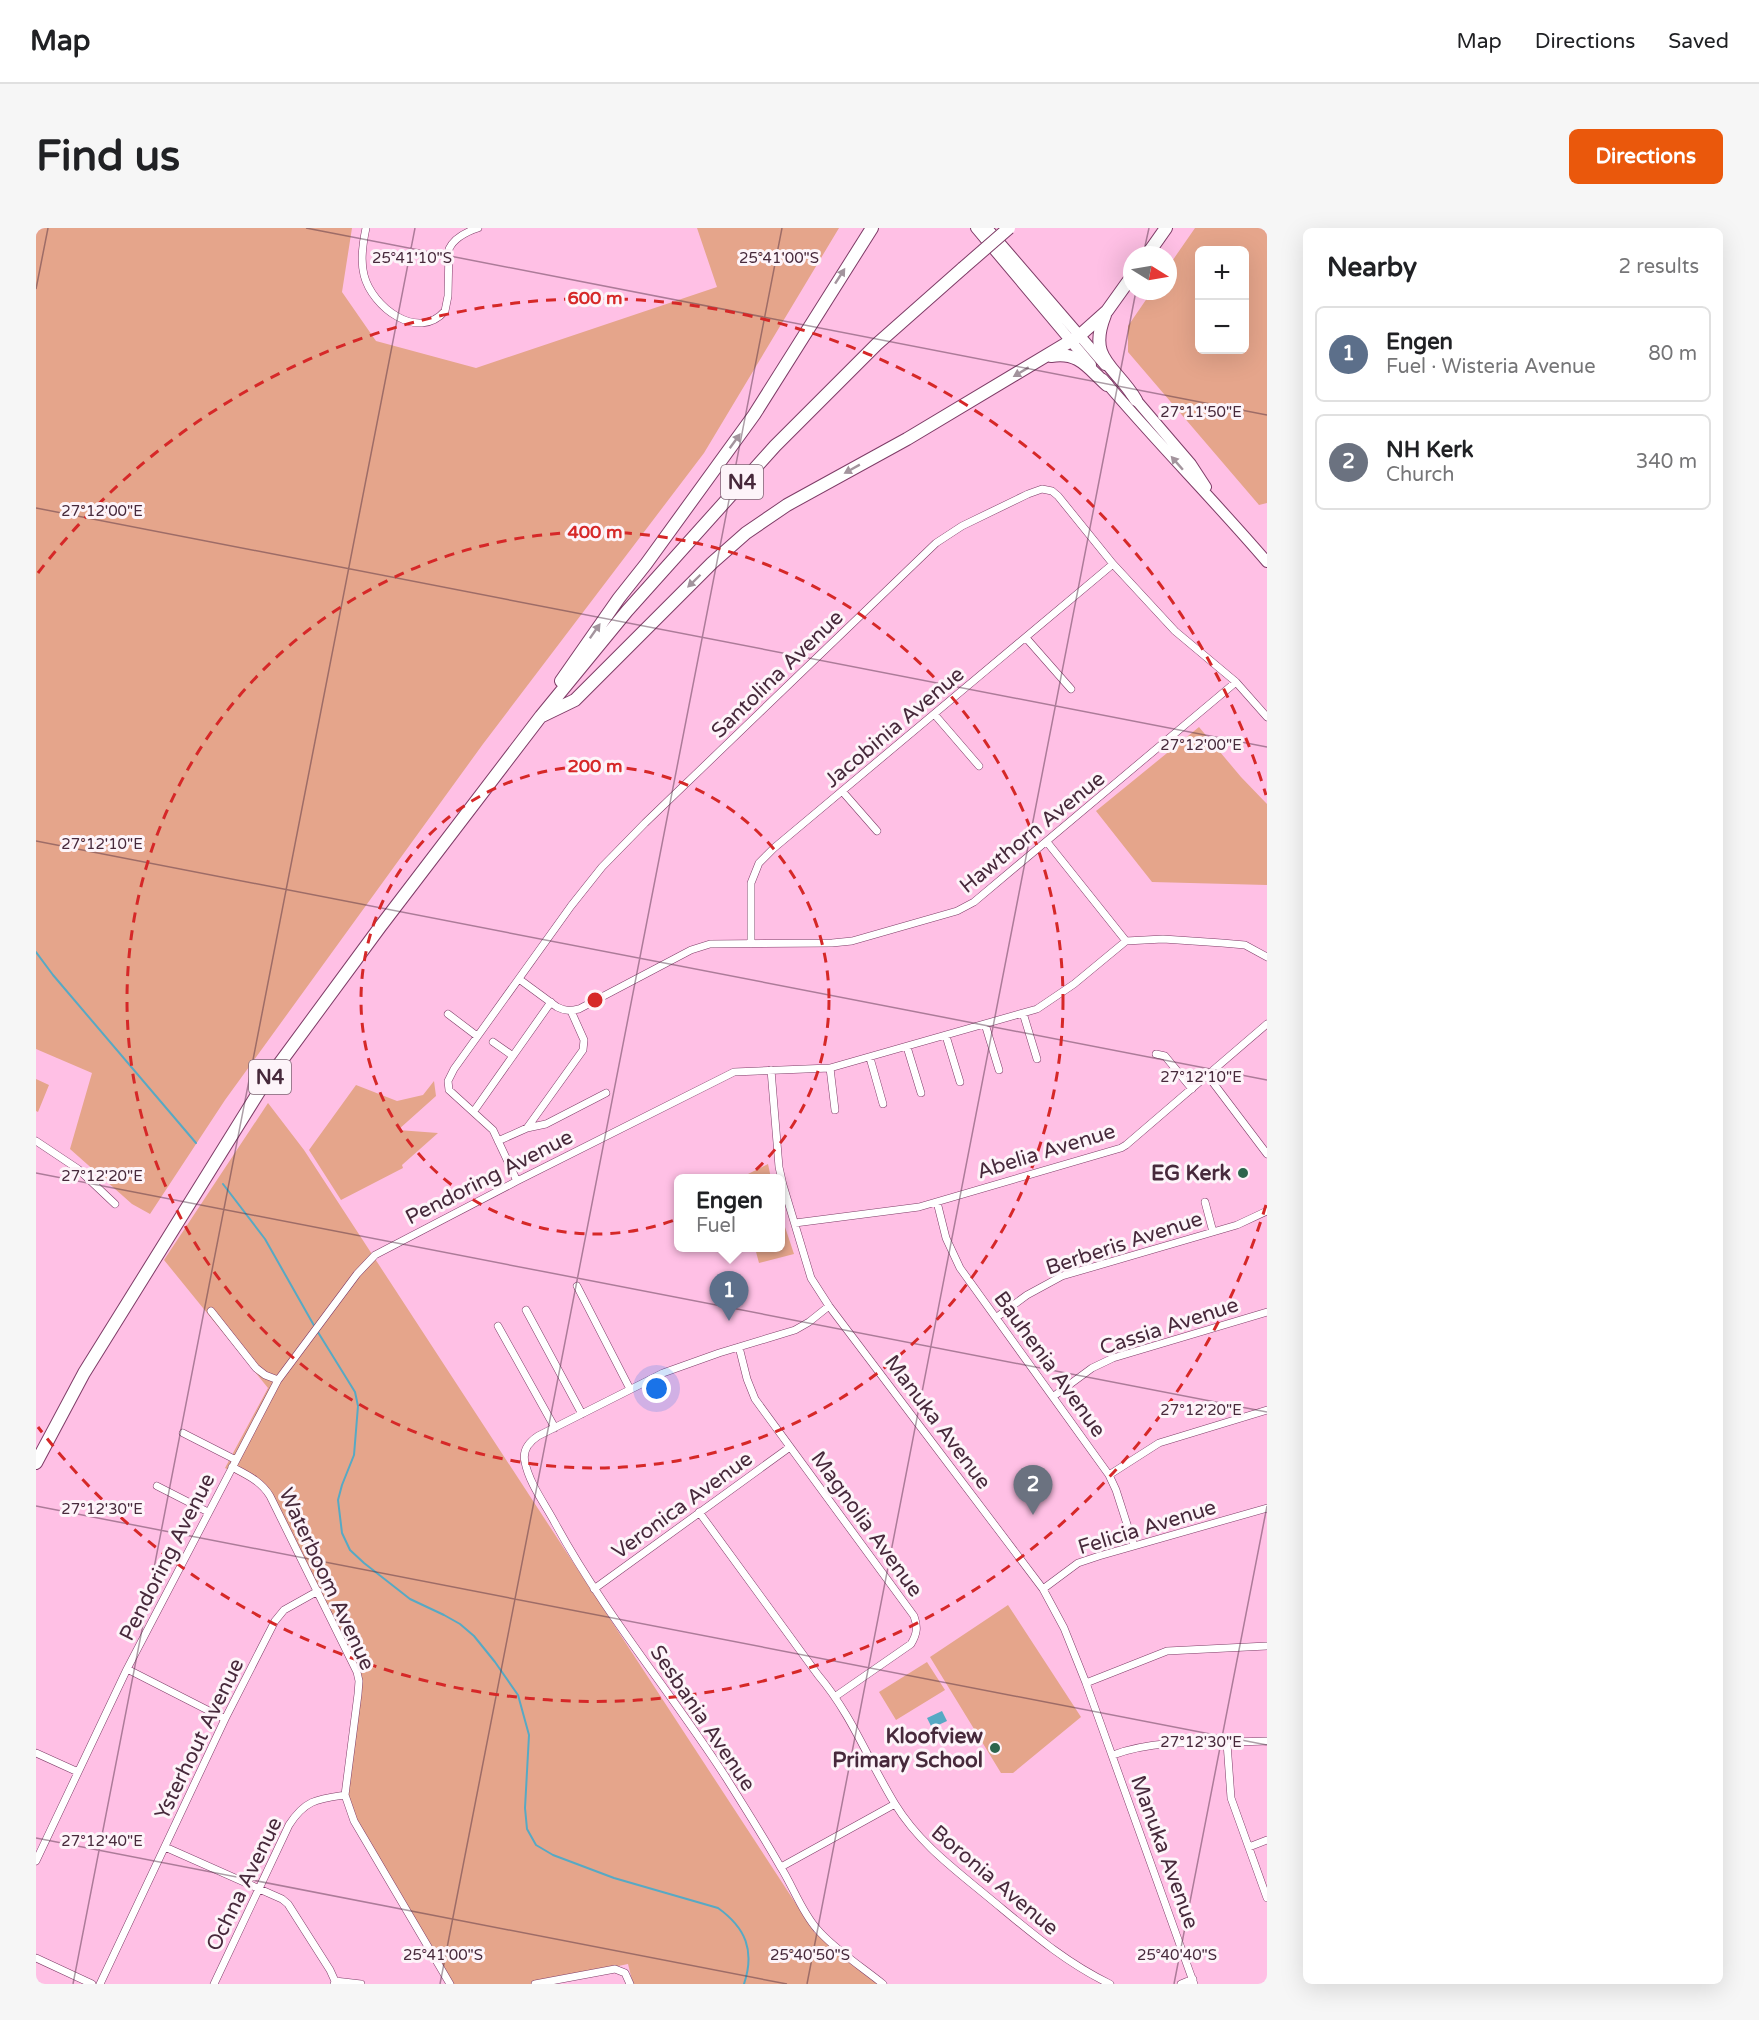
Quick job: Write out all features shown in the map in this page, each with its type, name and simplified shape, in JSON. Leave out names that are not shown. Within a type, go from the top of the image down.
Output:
[{"type":"highway","points":[[541,716],[551,694],[594,632],[754,415],[872,228]]},
{"type":"highway","name":"N4","points":[[36,1463],[84,1373],[260,1090],[541,716],[627,611],[775,446],[877,344],[1009,228]]},
{"type":"highway","points":[[1153,246],[1166,228]]},
{"type":"highway","points":[[541,716],[575,700],[704,571],[746,533],[787,505],[907,439],[1075,339],[1107,311],[1123,289]]},
{"type":"highway","points":[[1107,311],[1098,340],[1100,351],[1136,400]]},
{"type":"highway","points":[[1048,356],[1062,354],[1079,358],[1107,385]]},
{"type":"main road","points":[[976,228],[1075,339],[1136,400],[1191,464],[1218,505]]},
{"type":"main road","points":[[987,228],[1075,339],[1107,385],[1184,472],[1218,505],[1267,562]]},
{"type":"street","points":[[366,228],[362,246],[363,274],[372,293],[384,307],[403,320],[414,324],[432,322],[445,310],[448,296],[449,249],[452,243],[461,236],[478,228]]},
{"type":"street","name":"Santolina Avenue","points":[[517,1181],[493,1130],[458,1099],[448,1086],[450,1076],[477,1036],[602,867],[645,823],[943,539],[962,526],[1028,494],[1042,489],[1052,491],[1068,506],[1113,564],[1175,631],[1236,682],[1267,717]]},
{"type":"street","name":"Jacobinia Avenue","points":[[751,944],[751,883],[759,863],[842,791],[1027,639],[1113,564]]},
{"type":"street","points":[[1027,639],[1071,689]]},
{"type":"street","name":"Hawthorn Avenue","points":[[571,1011],[699,947],[710,944],[852,941],[957,911],[974,902],[1236,682]]},
{"type":"street","points":[[935,715],[979,766]]},
{"type":"street","points":[[842,791],[877,831]]},
{"type":"street","points":[[1047,842],[1126,941],[1163,939],[1245,945],[1267,957]]},
{"type":"street","name":"Pendoring Avenue","points":[[36,1861],[127,1669],[278,1380],[357,1274],[375,1255],[734,1072],[830,1068],[1023,1013],[1045,1005],[1126,941]]},
{"type":"street","points":[[519,979],[551,1002],[564,1010],[571,1011],[584,1040],[583,1050],[527,1128]]},
{"type":"street","points":[[474,1111],[551,1002]]},
{"type":"street","points":[[1023,1013],[1036,1059]]},
{"type":"street","points":[[448,1014],[477,1036]]},
{"type":"street","points":[[985,1024],[999,1070]]},
{"type":"street","name":"Abelia Avenue","points":[[795,1223],[937,1203],[1120,1148],[1267,1024]]},
{"type":"street","points":[[946,1035],[960,1082]]},
{"type":"street","points":[[493,1042],[513,1056]]},
{"type":"street","points":[[907,1047],[921,1093]]},
{"type":"street","points":[[1156,1054],[1165,1056],[1192,1089]]},
{"type":"street","points":[[870,1058],[884,1104]]},
{"type":"street","points":[[830,1068],[835,1110]]},
{"type":"street","name":"Manuka Avenue","points":[[771,1070],[781,1174]]},
{"type":"street","points":[[1208,1076],[1267,1154]]},
{"type":"street","points":[[498,1141],[527,1128],[546,1124],[606,1093]]},
{"type":"street","points":[[36,1141],[78,1169],[115,1204]]},
{"type":"street","name":"Manuka Avenue","points":[[785,1188],[812,1278],[829,1306],[1043,1589],[1064,1628],[1113,1755],[1193,1982]]},
{"type":"street","points":[[1205,1202],[1213,1232]]},
{"type":"street","name":"Bauhenia Avenue","points":[[937,1203],[951,1252],[969,1282],[997,1317],[1109,1475],[1134,1546]]},
{"type":"street","name":"Berberis Avenue","points":[[997,1317],[1027,1295],[1062,1276],[1249,1221],[1267,1211]]},
{"type":"street","points":[[577,1286],[630,1389]]},
{"type":"street","points":[[498,1326],[555,1428],[630,1389],[685,1364],[795,1330],[829,1306]]},
{"type":"street","points":[[526,1310],[582,1414]]},
{"type":"street","points":[[211,1311],[256,1368],[265,1375],[278,1380]]},
{"type":"street","name":"Cassia Avenue","points":[[1054,1396],[1092,1368],[1113,1358],[1267,1312]]},
{"type":"street","name":"Magnolia Avenue","points":[[739,1347],[755,1399],[914,1616],[917,1624],[915,1637],[911,1644],[836,1696]]},
{"type":"street","points":[[1109,1475],[1159,1443],[1267,1410]]},
{"type":"street","name":"Sesbania Avenue","points":[[555,1428],[536,1438],[525,1450],[525,1462],[531,1478],[594,1589],[726,1777],[817,1930],[883,1984]]},
{"type":"street","points":[[183,1432],[236,1460]]},
{"type":"street","name":"Veronica Avenue","points":[[594,1589],[790,1447]]},
{"type":"street","name":"Waterboom Avenue","points":[[232,1467],[255,1479],[267,1491],[357,1672],[359,1681],[345,1795],[354,1821],[450,1984]]},
{"type":"street","points":[[157,1486],[208,1512]]},
{"type":"street","name":"Felicia Avenue","points":[[1043,1589],[1078,1563],[1267,1508]]},
{"type":"street","name":"Boronia Avenue","points":[[699,1512],[818,1675],[836,1696],[895,1804],[919,1838],[1064,1959],[1110,1984]]},
{"type":"street","name":"Ysterhout Avenue","points":[[100,1984],[225,1719],[280,1614],[318,1592]]},
{"type":"street","points":[[1086,1683],[1167,1651],[1267,1646]]},
{"type":"street","points":[[127,1669],[225,1719]]},
{"type":"street","points":[[1113,1755],[1136,1747],[1155,1745],[1267,1741]]},
{"type":"street","points":[[1227,1743],[1232,1798],[1267,1898]]},
{"type":"street","points":[[36,1753],[78,1772]]},
{"type":"street","name":"Ochna Avenue","points":[[214,1984],[289,1825],[298,1811],[316,1801],[345,1795]]},
{"type":"street","points":[[781,1867],[895,1804]]},
{"type":"street","points":[[1249,1847],[1267,1840]]},
{"type":"street","points":[[165,1847],[282,1899],[288,1904],[335,1983],[361,1984]]},
{"type":"street","points":[[36,1958],[92,1984]]},
{"type":"street","points":[[535,1984],[615,1969],[625,1973],[630,1984]]},
{"type":"street","points":[[1181,1984],[1193,1982]]},
{"type":"shaded area","points":[[36,228],[352,228],[342,292],[376,341],[476,368],[717,287],[697,228],[839,228],[704,453],[483,744],[225,1100],[150,1214],[132,1204],[70,1149],[92,1073],[36,1049]]},
{"type":"shaded area","points":[[1195,228],[1267,228],[1267,503],[1259,505],[1128,352],[1128,326],[1146,300],[1177,300],[1177,254]]},
{"type":"shaded area","points":[[1199,727],[1267,804],[1267,885],[1152,882],[1096,811]]},
{"type":"shaded area","points":[[36,1079],[49,1085],[38,1112],[36,1111]]},
{"type":"shaded area","points":[[434,1081],[436,1096],[398,1130],[438,1133],[402,1165],[403,1168],[341,1200],[309,1150],[356,1085],[397,1101],[423,1095]]},
{"type":"shaded area","points":[[268,1103],[304,1150],[815,1933],[878,1984],[633,1984],[628,1964],[532,1984],[453,1984],[343,1798],[358,1677],[264,1488],[225,1468],[268,1388],[164,1260]]},
{"type":"shaded area","points":[[768,1164],[770,1174],[748,1174]]},
{"type":"shaded area","points":[[785,1227],[794,1254],[759,1263],[756,1252],[785,1252]]},
{"type":"shaded area","points":[[1008,1605],[1081,1717],[1013,1773],[1001,1773],[930,1657]]},
{"type":"shaded area","points":[[927,1662],[945,1690],[896,1720],[879,1692]]},
{"type":"water","points":[[942,1711],[947,1721],[932,1728],[927,1718]]},
{"type":"waterway","points":[[36,952],[196,1143]]},
{"type":"waterway","points":[[223,1184],[265,1239],[355,1392],[358,1406],[354,1455],[338,1500],[342,1533],[350,1550],[410,1599],[460,1624],[474,1636],[518,1695],[529,1735],[525,1808],[527,1829],[536,1845],[553,1855],[614,1878],[718,1908],[735,1924],[746,1941],[749,1961],[744,1984]]},
{"type":"place","name":"EG Kerk","points":[[1243,1173]]},
{"type":"place","name":"Engen","points":[[729,1321]]},
{"type":"place","name":"NH Kerk","points":[[1033,1515]]},
{"type":"place","name":"Kloofview Primary School","points":[[995,1748]]}]
